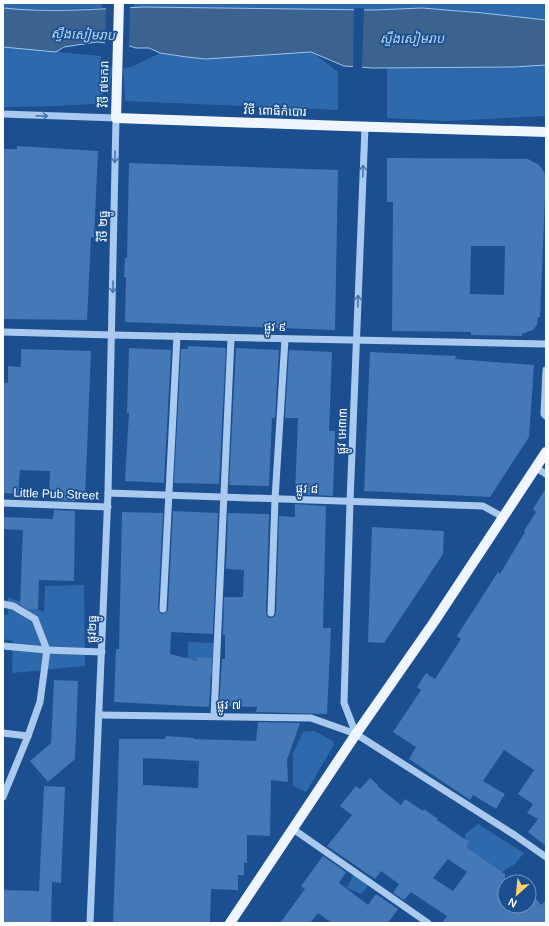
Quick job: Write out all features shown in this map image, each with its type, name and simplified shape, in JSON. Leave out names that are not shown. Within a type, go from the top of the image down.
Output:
[{"type":"main road","name":"វិថី ៧មករា","points":[[116,118],[119,3]]},
{"type":"main road","name":"វិថី ពោធិកំបោរ","points":[[116,118],[546,132]]},
{"type":"main road","points":[[230,923],[356,734],[434,622],[546,452]]},
{"type":"street","name":"វិថី ពោធិកំបោរ","points":[[3,114],[116,118]]},
{"type":"street","name":"វិថី ២ធ្នូ","points":[[112,335],[116,118]]},
{"type":"street","name":"ផ្លូវ អេ៣៣","points":[[356,734],[344,703],[350,502],[365,127]]},
{"type":"street","name":"ផ្លូវ ៩","points":[[3,332],[546,344]]},
{"type":"street","name":"ផ្លូវ២ធ្នូ","points":[[90,923],[108,507],[112,335]]},
{"type":"street","points":[[162,609],[177,336]]},
{"type":"street","points":[[214,716],[231,338]]},
{"type":"street","points":[[271,613],[275,499],[285,339]]},
{"type":"street","points":[[546,370],[544,414],[546,416]]},
{"type":"street","points":[[536,468],[546,474]]},
{"type":"street","name":"ផ្លូវ ៨","points":[[108,493],[483,506],[503,517]]},
{"type":"street","name":"Little Pub Street","points":[[3,503],[108,507]]},
{"type":"street","points":[[3,604],[13,606],[36,619],[46,650],[40,702],[3,797]]},
{"type":"street","points":[[3,646],[46,650],[102,652]]},
{"type":"street","name":"ផ្លូវ ៧","points":[[99,715],[312,718],[356,734],[516,836],[546,857]]},
{"type":"street","points":[[3,733],[28,736]]},
{"type":"street","points":[[293,829],[428,923]]},
{"type":"shaded area","points":[[3,3],[102,3],[102,8],[17,10],[3,8]]},
{"type":"shaded area","points":[[134,3],[546,3],[546,20],[422,8],[373,10],[133,8]]},
{"type":"shaded area","points":[[3,47],[101,56],[101,66],[114,67],[110,84],[96,104],[3,107]]},
{"type":"shaded area","points":[[312,52],[338,72],[338,110],[125,101],[123,68],[131,67],[160,53],[206,59]]},
{"type":"shaded area","points":[[546,65],[546,116],[448,121],[387,118],[387,68],[514,67]]},
{"type":"shaded area","points":[[84,585],[85,666],[12,673],[13,641],[3,639],[3,615],[8,615],[8,597],[44,612],[45,586]]},
{"type":"shaded area","points":[[188,642],[215,643],[215,676],[200,676],[183,658],[188,657]]},
{"type":"shaded area","points":[[314,731],[333,741],[334,745],[306,792],[293,786],[293,753],[303,732]]},
{"type":"shaded area","points":[[478,824],[524,853],[515,864],[502,872],[465,848],[465,834]]},
{"type":"shaded area","points":[[355,872],[371,882],[361,894],[347,888]]},
{"type":"water","name":"ស្ទឹងសៀមរាប","points":[[144,7],[373,10],[422,8],[546,20],[546,65],[514,67],[373,68],[344,66],[311,52],[206,59],[160,53],[149,48],[136,48],[126,45],[97,42],[64,47],[56,52],[3,47],[3,8],[91,10]]},
{"type":"pier","points":[[106,6],[130,6],[129,48],[105,45]]},
{"type":"pier","points":[[354,8],[364,8],[362,69],[353,69]]},
{"type":"building","points":[[17,146],[98,151],[94,238],[91,237],[87,320],[3,319],[3,149],[17,149]]},
{"type":"building","points":[[387,158],[528,159],[539,165],[546,176],[540,317],[538,317],[537,325],[533,330],[522,334],[522,336],[471,335],[471,332],[392,331],[393,202],[387,202]],"holes":[[[471,246],[505,246],[504,295],[470,294]]]},
{"type":"building","points":[[129,163],[338,170],[335,330],[125,322],[126,277],[124,277],[125,258],[127,258]]},
{"type":"building","points":[[188,346],[226,348],[219,484],[174,483],[181,349],[188,349]]},
{"type":"building","points":[[129,348],[171,350],[164,483],[125,481],[129,413],[127,413]]},
{"type":"building","points":[[236,348],[279,350],[275,418],[272,418],[269,486],[229,485]]},
{"type":"building","points":[[21,349],[91,351],[85,499],[76,499],[75,501],[55,500],[55,495],[49,495],[50,471],[20,470],[18,494],[3,493],[3,382],[8,383],[8,366],[21,367]]},
{"type":"building","points":[[289,350],[332,352],[329,431],[335,431],[333,496],[295,494],[298,418],[285,418]]},
{"type":"building","points":[[370,352],[456,356],[455,359],[534,365],[529,437],[490,497],[364,491]]},
{"type":"building","points":[[546,488],[546,846],[528,832],[538,819],[527,813],[533,804],[518,794],[534,770],[504,750],[483,781],[505,794],[496,809],[473,795],[470,800],[409,759],[416,747],[393,732],[421,690],[417,687],[426,673],[435,679],[461,639],[457,636],[498,572],[500,574],[536,512],[533,509]]},
{"type":"building","points":[[295,504],[326,506],[323,628],[331,628],[327,714],[256,712],[257,707],[219,706],[222,659],[225,659],[225,635],[223,635],[224,597],[243,597],[244,570],[226,569],[228,513],[269,514],[266,613],[268,617],[271,618],[275,616],[276,613],[279,516],[295,517]]},
{"type":"building","points":[[54,510],[75,511],[74,581],[39,580],[38,609],[28,609],[20,604],[23,530],[3,529],[3,517],[53,519]]},
{"type":"building","points":[[173,511],[218,513],[213,634],[171,632],[170,654],[197,661],[197,657],[212,658],[209,707],[114,702],[116,649],[119,649],[122,512],[163,513],[158,609],[160,613],[163,614],[167,612],[168,609]]},
{"type":"building","points":[[372,527],[444,531],[443,554],[384,643],[368,642]]},
{"type":"building","points":[[54,680],[78,681],[75,759],[48,782],[30,761],[51,743]]},
{"type":"building","points":[[258,722],[300,723],[287,760],[288,782],[271,780],[270,836],[247,835],[247,863],[244,863],[244,875],[238,875],[238,890],[211,889],[210,923],[113,923],[119,739],[165,739],[166,736],[194,739],[256,741]],"holes":[[[143,758],[199,761],[198,788],[143,785]]]},
{"type":"building","points":[[370,778],[378,785],[377,786],[401,805],[405,799],[423,811],[424,809],[469,842],[466,847],[505,874],[497,874],[497,914],[537,914],[537,900],[541,905],[546,900],[546,923],[442,923],[447,916],[411,892],[404,900],[393,893],[399,884],[381,871],[375,879],[327,846],[352,815],[340,806],[356,786],[360,789]],"holes":[[[448,859],[467,872],[453,891],[433,878]]]},
{"type":"building","points":[[44,786],[65,787],[61,883],[52,882],[51,923],[3,923],[3,890],[39,891]]},
{"type":"building","points":[[323,856],[346,872],[339,883],[368,905],[376,894],[398,909],[388,923],[332,923],[318,913],[310,923],[280,923],[305,889],[301,886]]}]
